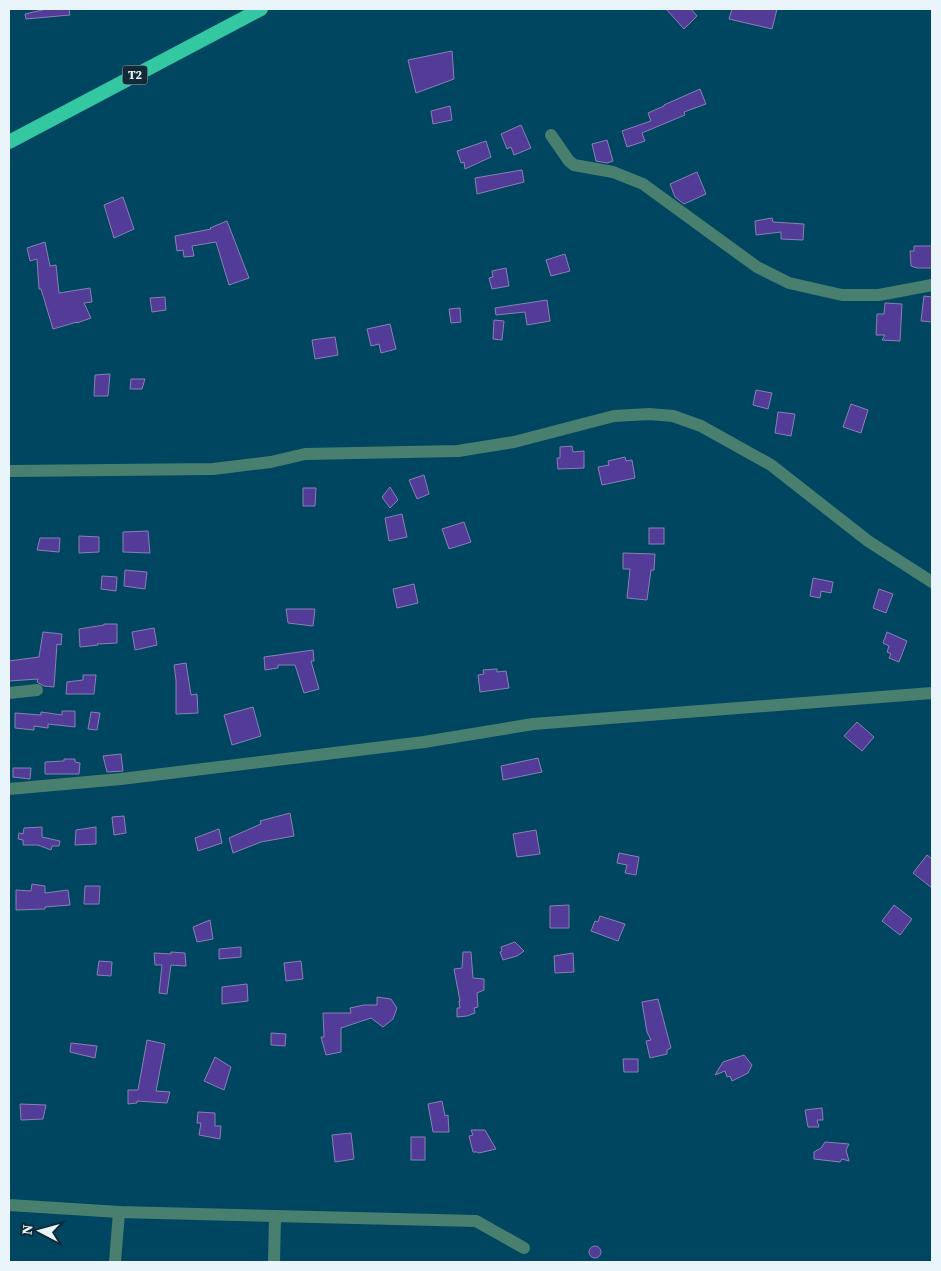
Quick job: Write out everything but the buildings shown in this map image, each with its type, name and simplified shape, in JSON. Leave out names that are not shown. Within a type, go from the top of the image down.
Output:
[{"type":"highway","name":"T2","points":[[9,142],[262,9]]},
{"type":"street","points":[[551,135],[568,161],[574,165],[613,172],[643,184],[756,267],[789,283],[842,295],[879,294],[932,285]]},
{"type":"street","points":[[9,471],[213,469],[271,462],[305,454],[458,451],[514,442],[614,416],[649,414],[673,416],[701,426],[771,465],[868,541],[932,582]]},
{"type":"street","points":[[9,693],[37,690]]},
{"type":"street","points":[[9,789],[121,779],[424,742],[532,724],[932,693]]},
{"type":"street","points":[[9,1205],[119,1212],[476,1221],[524,1248]]},
{"type":"street","points":[[115,1262],[119,1212]]},
{"type":"street","points":[[274,1262],[275,1216]]}]
